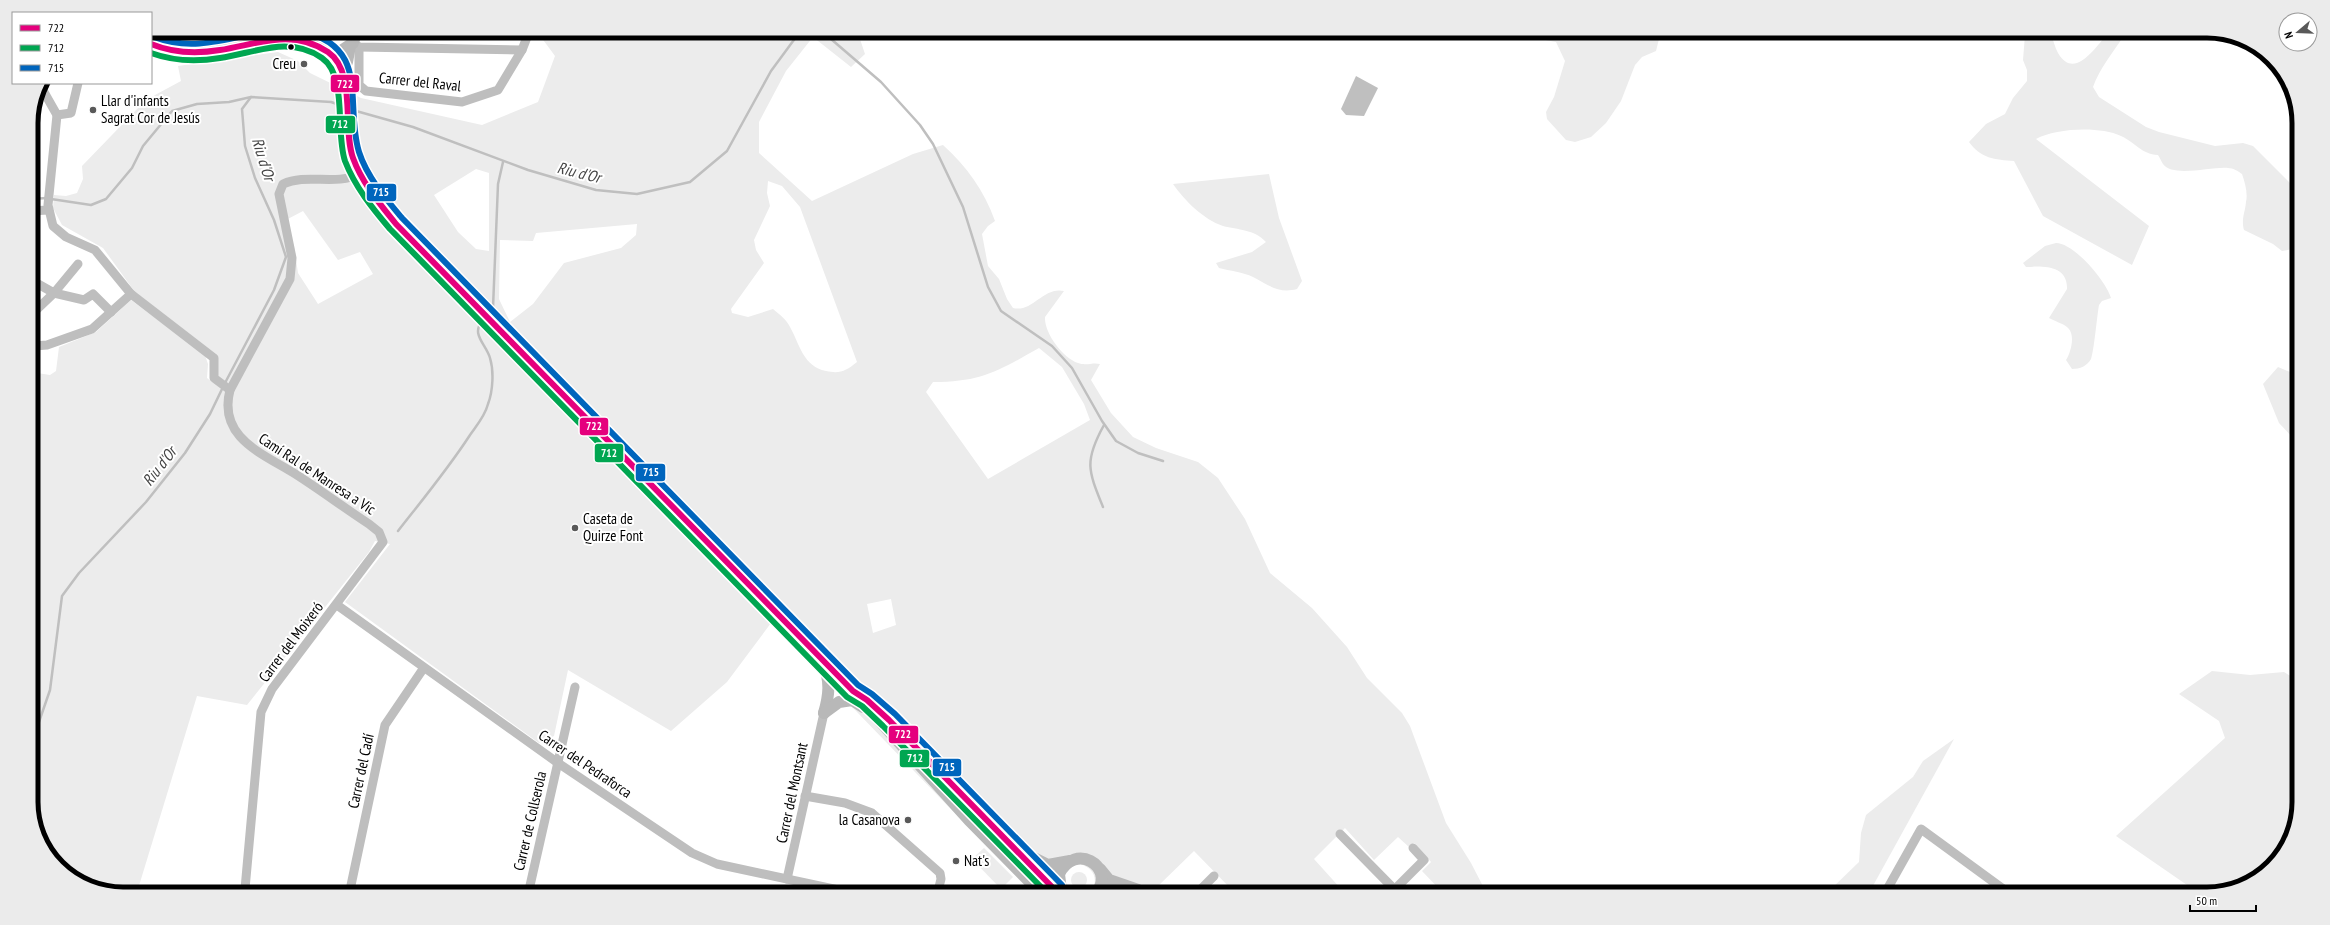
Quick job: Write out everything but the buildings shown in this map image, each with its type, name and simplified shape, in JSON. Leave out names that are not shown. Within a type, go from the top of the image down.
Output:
[{"type":"main road","points":[[152,44],[167,50],[199,52],[278,38],[304,40],[325,50],[342,70],[347,87],[347,131],[350,149],[360,174],[384,209],[481,311],[853,691],[869,711],[988,839],[1035,887]]},
{"type":"main road","points":[[332,57],[355,42]]},
{"type":"main road","points":[[342,70],[355,42]]},
{"type":"main road","points":[[821,658],[827,672],[829,683],[828,700],[824,713]]},
{"type":"main road","points":[[853,691],[867,700],[889,720],[1052,887]]},
{"type":"main road","points":[[824,713],[839,702],[852,700],[869,711]]},
{"type":"main road","points":[[988,839],[1043,887]]},
{"type":"main road","points":[[1013,846],[1034,860],[1048,865],[1084,858],[1097,867],[1109,880],[1129,887]]},
{"type":"main road","points":[[1061,887],[1059,874],[1070,861]]},
{"type":"main road","points":[[1097,867],[1102,876],[1102,883],[1100,887]]},
{"type":"street","points":[[199,52],[208,38]]},
{"type":"street","points":[[228,38],[239,46]]},
{"type":"street","name":"Carrer del Raval","points":[[355,42],[360,85],[366,91],[462,102],[498,90],[522,50],[527,38]]},
{"type":"street","points":[[355,42],[522,50]]},
{"type":"street","points":[[57,116],[71,113],[78,84]]},
{"type":"street","points":[[42,96],[57,116],[57,133],[52,158],[48,207],[53,226],[66,237],[95,250],[131,294],[214,358],[213,375],[216,381],[229,389],[290,279],[292,258],[280,194],[283,184],[292,180],[337,180],[360,174]]},
{"type":"street","points":[[38,209],[48,207]]},
{"type":"street","points":[[38,308],[52,295],[78,264]]},
{"type":"street","points":[[38,285],[52,295],[84,300],[93,294],[111,312]]},
{"type":"street","points":[[38,346],[47,346],[92,329],[131,294]]},
{"type":"street","name":"Camí Ral de Manresa a Vic","points":[[229,389],[228,398],[230,419],[238,434],[249,447],[299,476],[369,524],[379,532],[382,541]]},
{"type":"street","name":"Carrer del Moixeró","points":[[245,887],[261,712],[272,689],[336,605],[382,541]]},
{"type":"street","name":"Carrer del Pedraforca","points":[[336,605],[423,669],[558,763],[692,853],[717,864],[824,887]]},
{"type":"street","name":"Carrer del Cadí","points":[[351,887],[385,725],[423,669]]},
{"type":"street","name":"Carrer de Collserola","points":[[530,887],[575,687]]},
{"type":"street","name":"Carrer del Montsant","points":[[787,879],[824,713]]},
{"type":"street","points":[[805,796],[845,803],[872,813],[940,873],[941,879],[939,887]]},
{"type":"street","points":[[1888,887],[1921,829],[2000,887]]},
{"type":"street","points":[[1340,834],[1390,887]]},
{"type":"street","points":[[1398,887],[1424,860],[1413,848]]},
{"type":"street","points":[[1203,887],[1214,876]]},
{"type":"shaded area","points":[[542,38],[812,38],[786,71],[759,122],[759,153],[812,201],[913,154],[943,145],[952,153],[974,180],[991,210],[995,221],[988,226],[982,234],[988,266],[999,279],[1007,299],[1013,308],[1026,307],[1050,292],[1057,290],[1064,291],[1045,317],[1048,330],[1056,344],[1066,356],[1072,360],[1081,364],[1100,364],[1091,380],[1111,413],[1133,437],[1156,448],[1198,462],[1218,478],[1245,519],[1270,573],[1312,608],[1347,647],[1367,678],[1402,713],[1410,726],[1446,823],[1471,863],[1483,887],[1437,887],[1422,871],[1431,862],[1414,843],[1409,847],[1398,837],[1374,860],[1345,828],[1314,859],[1339,887],[1229,887],[1194,851],[1157,887],[1093,887],[1095,879],[1092,871],[1080,864],[1067,870],[1064,878],[1066,887],[1026,887],[771,623],[727,682],[671,731],[568,670],[554,736],[539,743],[345,602],[390,544],[375,541],[369,552],[247,705],[197,696],[139,887],[117,887],[90,881],[80,876],[63,862],[49,845],[44,835],[38,808],[38,373],[50,375],[56,371],[59,347],[96,332],[131,300],[205,355],[208,364],[207,378],[212,382],[218,367],[216,354],[135,292],[103,248],[62,225],[53,208],[54,195],[66,196],[77,193],[83,179],[82,166],[139,107],[155,95],[181,81],[178,66],[278,52],[298,61],[310,73],[361,98],[482,125],[538,102],[555,56]],"holes":[[[476,169],[489,173],[489,251],[476,249],[458,232],[434,195]],[[768,181],[782,186],[800,207],[857,362],[846,370],[831,372],[812,365],[803,354],[787,322],[773,309],[748,317],[732,313],[731,309],[764,263],[756,250],[754,240],[770,206],[767,193]],[[303,211],[338,260],[360,252],[373,274],[318,304],[298,273],[294,246],[284,221]],[[637,224],[636,235],[621,248],[564,263],[533,304],[510,322],[499,299],[500,240],[533,241],[536,233]],[[1039,348],[1062,367],[1084,404],[1090,420],[988,479],[926,392],[933,382],[964,380],[989,374]],[[891,599],[896,625],[873,633],[867,604]]]},
{"type":"shaded area","points":[[814,38],[860,38],[865,54],[851,67]]},
{"type":"shaded area","points":[[1544,38],[1659,38],[1656,51],[1642,57],[1635,65],[1621,101],[1606,123],[1591,137],[1575,142],[1566,140],[1547,119],[1546,112],[1554,97],[1565,61],[1556,42],[1545,40]]},
{"type":"shaded area","points":[[2025,38],[2052,38],[2058,53],[2064,61],[2071,64],[2083,60],[2104,38],[2122,38],[2103,67],[2093,87],[2099,97],[2146,127],[2159,132],[2215,146],[2243,143],[2253,146],[2292,185],[2292,249],[2282,251],[2273,244],[2244,230],[2243,219],[2247,199],[2245,184],[2242,174],[2239,172],[2228,168],[2184,171],[2168,168],[2163,164],[2158,155],[2147,153],[2121,136],[2102,131],[2078,130],[2055,132],[2036,139],[2149,226],[2132,265],[2043,216],[2014,161],[1994,159],[1983,155],[1978,152],[1969,142],[1986,124],[2005,114],[2013,98],[2027,81],[2027,70],[2023,60]]},
{"type":"shaded area","points":[[1356,76],[1378,88],[1364,116],[1346,115],[1341,109]]},
{"type":"shaded area","points":[[1269,174],[1279,218],[1302,281],[1297,289],[1279,290],[1249,275],[1219,268],[1216,263],[1252,252],[1266,242],[1251,232],[1223,226],[1208,219],[1183,197],[1173,184]]},
{"type":"shaded area","points":[[2056,243],[2071,249],[2088,264],[2103,282],[2111,298],[2102,301],[2099,305],[2091,359],[2083,367],[2072,369],[2066,360],[2072,343],[2070,330],[2049,318],[2067,289],[2066,281],[2059,271],[2047,267],[2026,267],[2023,263],[2045,246]]},
{"type":"shaded area","points":[[2278,367],[2292,373],[2292,437],[2279,423],[2263,384]]},
{"type":"shaded area","points":[[2212,671],[2250,675],[2284,672],[2292,677],[2292,802],[2289,824],[2278,849],[2267,862],[2254,873],[2245,878],[2224,885],[2213,887],[2190,887],[2116,836],[2225,738],[2219,721],[2179,694]]},
{"type":"shaded area","points":[[1954,739],[1872,887],[1833,887],[1859,862],[1861,833],[1866,815],[1913,777],[1923,761]]},
{"type":"shaded area","points":[[984,848],[1013,877],[1003,887],[999,887],[972,859]]},
{"type":"shaded area","points":[[1076,872],[1082,872],[1087,877],[1087,883],[1084,887],[1074,887],[1071,883],[1071,877]]},
{"type":"waterway","name":"Riu d'Or","points":[[349,109],[413,127],[528,170],[596,190],[637,194],[690,182],[727,151],[771,71],[795,38]]},
{"type":"waterway","points":[[830,38],[881,82],[920,125],[933,144],[963,207],[988,287],[1001,311],[1052,346],[1072,368],[1102,421],[1116,441],[1138,453],[1163,461]]},
{"type":"waterway","points":[[51,199],[91,205],[106,199],[132,168],[143,146],[172,111],[197,104],[229,102],[251,97]]},
{"type":"waterway","name":"Riu d'Or","points":[[225,383],[274,290],[286,257],[274,220],[255,178],[245,146],[242,109],[251,97],[331,102],[343,106]]},
{"type":"waterway","points":[[487,315],[493,308],[498,184],[503,162]]},
{"type":"waterway","points":[[38,199],[47,198]]},
{"type":"waterway","points":[[398,531],[453,460],[487,408],[492,387],[492,375],[490,358],[478,334],[479,325],[483,320]]},
{"type":"waterway","name":"Riu d'Or","points":[[38,725],[50,690],[62,596],[79,573],[146,502],[185,453],[210,414],[223,387]]},
{"type":"waterway","points":[[1103,507],[1094,484],[1090,466],[1093,448],[1104,425]]},
{"type":"transit line","name":"715","points":[[158,38],[168,41],[197,44],[235,38]]},
{"type":"transit line","name":"715","points":[[320,38],[338,50],[347,63],[353,96],[355,133],[362,161],[383,195],[402,218],[858,685],[872,694],[895,714],[1062,885]]},
{"type":"transit line","name":"722","points":[[152,44],[176,51],[202,52],[288,39],[315,45],[328,52],[337,61],[343,73],[346,86],[350,146],[353,158],[366,185],[396,224],[853,691],[867,700],[889,720],[1052,887]]},
{"type":"transit line","name":"712","points":[[152,53],[168,58],[202,60],[284,47],[310,51],[322,58],[330,66],[338,91],[342,149],[345,161],[359,189],[390,229],[847,697],[862,706],[883,726],[1041,887]]},
{"type":"place","name":"Creu","points":[[304,64]]},
{"type":"place","name":"Llar d'infants Sagrat Cor de Jesús","points":[[93,110]]},
{"type":"place","name":"Caseta de Quirze Font","points":[[575,528]]},
{"type":"place","name":"la Casanova","points":[[908,820]]},
{"type":"place","name":"Nat's","points":[[956,861]]}]
